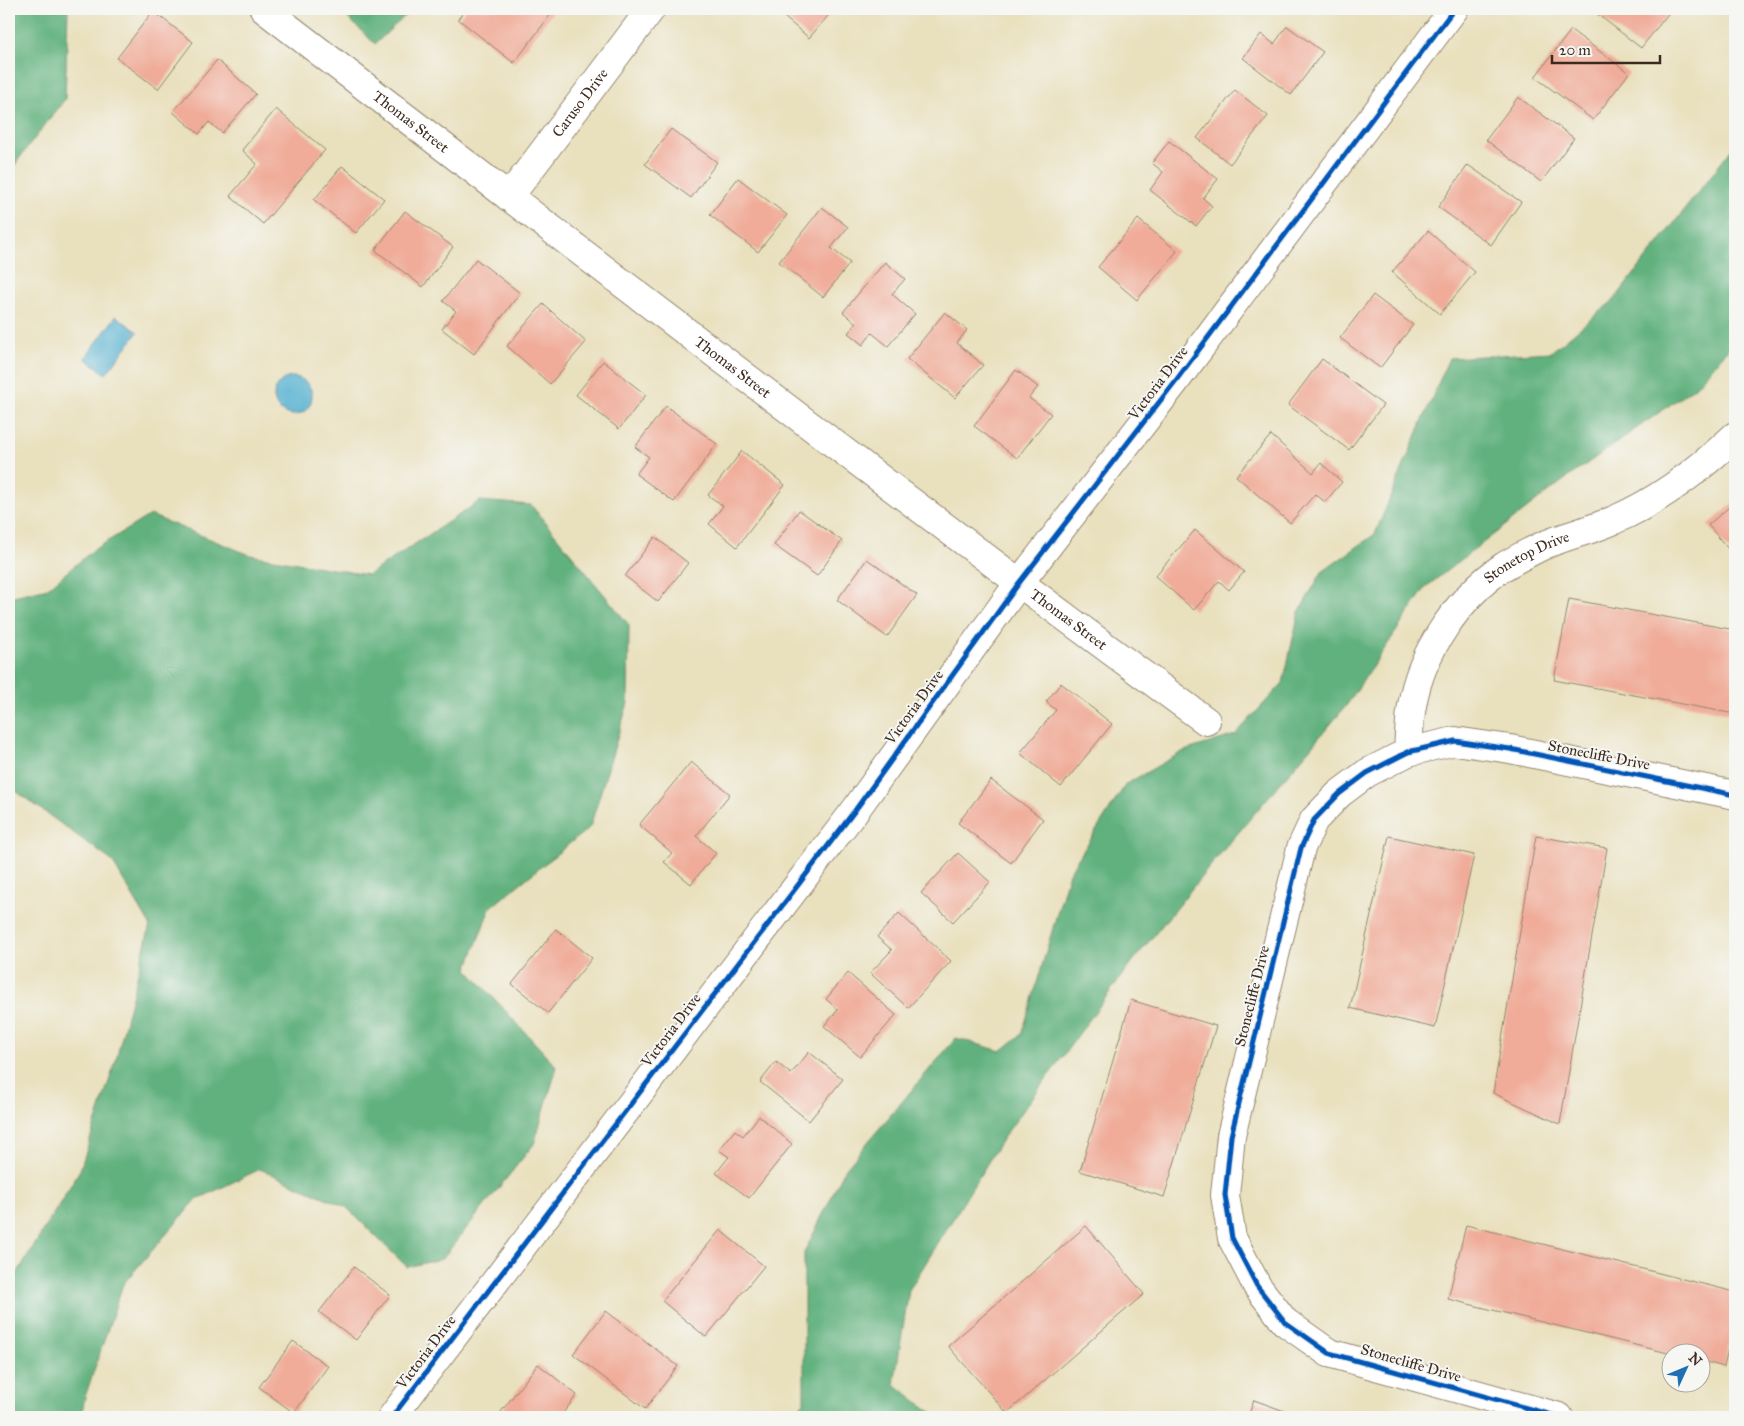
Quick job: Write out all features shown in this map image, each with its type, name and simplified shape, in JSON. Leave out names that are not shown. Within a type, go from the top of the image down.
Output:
[{"type":"street","name":"Thomas Street","points":[[264,9],[1018,583],[1206,721]]},
{"type":"street","name":"Caruso Drive","points":[[509,197],[651,9]]},
{"type":"street","name":"Victoria Drive","points":[[392,1417],[856,809],[1018,583],[1174,383],[1454,9]]},
{"type":"street","name":"Stonetop Drive","points":[[1408,752],[1412,705],[1433,644],[1454,613],[1477,589],[1503,568],[1541,547],[1615,520],[1650,501],[1687,477],[1735,436]]},
{"type":"street","name":"Stonecliffe Drive","points":[[1559,1417],[1329,1353],[1285,1322],[1257,1286],[1232,1238],[1225,1195],[1231,1136],[1301,848],[1314,820],[1339,794],[1367,774],[1408,752],[1455,741],[1510,749],[1735,795]]},
{"type":"green space","points":[[9,9],[68,9],[65,99],[18,160],[9,175]]},
{"type":"green space","points":[[339,9],[412,9],[375,44]]},
{"type":"green space","points":[[1735,145],[1735,341],[1695,387],[1564,480],[1426,587],[1346,706],[1215,860],[1125,971],[1003,1138],[909,1290],[894,1384],[938,1417],[789,1417],[804,1402],[804,1253],[845,1169],[956,1038],[1001,1051],[1022,1034],[1069,873],[1126,784],[1184,751],[1235,735],[1283,683],[1299,612],[1322,572],[1375,534],[1449,358],[1551,352],[1614,300]]},
{"type":"green space","points":[[480,501],[531,505],[629,625],[628,703],[590,827],[490,908],[467,969],[557,1067],[534,1144],[442,1259],[407,1267],[346,1207],[260,1169],[196,1200],[123,1284],[85,1397],[81,1417],[9,1417],[9,1287],[80,1170],[116,1060],[150,925],[112,861],[9,786],[9,597],[48,588],[92,551],[150,515],[250,555],[368,575]]},
{"type":"water","points":[[116,316],[138,332],[106,374],[85,358]]},
{"type":"water","points":[[293,377],[307,382],[312,396],[307,410],[293,415],[279,410],[274,396],[279,382]]},
{"type":"building","points":[[466,9],[555,9],[514,63],[458,19]]},
{"type":"building","points":[[780,9],[834,9],[809,38],[778,12]]},
{"type":"building","points":[[1591,9],[1670,9],[1671,10],[1641,48]]},
{"type":"building","points":[[153,11],[193,42],[158,89],[117,58]]},
{"type":"building","points":[[1287,26],[1323,52],[1291,95],[1243,58],[1261,34],[1274,44]]},
{"type":"building","points":[[1571,30],[1629,73],[1593,120],[1535,77]]},
{"type":"building","points":[[217,60],[256,94],[222,133],[209,122],[199,134],[173,112]]},
{"type":"building","points":[[1235,90],[1268,116],[1230,164],[1197,138]]},
{"type":"building","points":[[1518,97],[1574,138],[1541,182],[1486,140]]},
{"type":"building","points":[[276,109],[325,150],[263,224],[230,196],[257,164],[242,150]]},
{"type":"building","points":[[671,129],[717,162],[691,198],[645,164]]},
{"type":"building","points":[[1169,141],[1218,179],[1203,198],[1212,206],[1196,226],[1150,190],[1163,172],[1152,163]]},
{"type":"building","points":[[1468,165],[1521,202],[1491,245],[1438,207]]},
{"type":"building","points":[[342,166],[384,199],[356,233],[314,200]]},
{"type":"building","points":[[738,178],[787,215],[758,252],[710,215]]},
{"type":"building","points":[[822,207],[848,227],[831,248],[850,263],[823,297],[779,262]]},
{"type":"building","points":[[405,211],[453,247],[423,287],[375,250]]},
{"type":"building","points":[[1138,219],[1177,251],[1137,300],[1098,267]]},
{"type":"building","points":[[1428,231],[1475,272],[1440,314],[1392,272]]},
{"type":"building","points":[[476,259],[520,293],[474,354],[442,329],[456,311],[443,301]]},
{"type":"building","points":[[885,262],[905,279],[892,294],[915,314],[888,346],[872,333],[863,345],[848,333],[856,323],[843,312]]},
{"type":"building","points":[[1373,295],[1413,325],[1380,368],[1340,338]]},
{"type":"building","points":[[543,304],[586,342],[550,384],[507,346]]},
{"type":"building","points":[[945,312],[967,330],[957,343],[983,365],[955,398],[907,359]]},
{"type":"building","points":[[1322,359],[1383,405],[1349,450],[1288,405]]},
{"type":"building","points":[[603,361],[646,395],[619,429],[576,395]]},
{"type":"building","points":[[1016,370],[1038,387],[1029,398],[1051,414],[1017,458],[974,426]]},
{"type":"building","points":[[666,406],[717,444],[674,502],[636,474],[649,457],[635,447]]},
{"type":"building","points":[[1271,435],[1313,473],[1321,463],[1342,482],[1325,502],[1315,494],[1290,523],[1236,476]]},
{"type":"building","points":[[742,451],[785,485],[737,547],[709,524],[723,506],[708,495]]},
{"type":"building","points":[[1735,502],[1735,557],[1708,525]]},
{"type":"building","points":[[799,510],[842,541],[817,576],[774,545]]},
{"type":"building","points":[[1195,530],[1244,572],[1229,590],[1219,581],[1194,610],[1155,576]]},
{"type":"building","points":[[655,537],[688,563],[658,602],[625,576]]},
{"type":"building","points":[[867,559],[917,595],[887,637],[837,600]]},
{"type":"building","points":[[1569,599],[1735,630],[1735,714],[1554,680]]},
{"type":"building","points":[[1061,683],[1112,724],[1061,787],[1020,753],[1056,710],[1046,702]]},
{"type":"building","points":[[691,762],[730,794],[696,836],[716,853],[691,884],[664,862],[672,853],[639,825]]},
{"type":"building","points":[[991,780],[1043,819],[1011,863],[958,823]]},
{"type":"building","points":[[1389,836],[1474,855],[1435,1028],[1350,1008]]},
{"type":"building","points":[[1536,836],[1607,848],[1560,1124],[1493,1093]]},
{"type":"building","points":[[958,853],[990,882],[953,922],[921,893]]},
{"type":"building","points":[[899,913],[951,961],[908,1008],[870,973],[892,950],[877,937]]},
{"type":"building","points":[[556,929],[592,958],[548,1013],[512,984]]},
{"type":"building","points":[[848,973],[896,1015],[860,1057],[824,1026],[838,1010],[826,999]]},
{"type":"building","points":[[1131,1000],[1216,1026],[1164,1197],[1080,1171]]},
{"type":"building","points":[[809,1052],[843,1079],[809,1121],[760,1082],[776,1062],[791,1074]]},
{"type":"building","points":[[759,1116],[792,1144],[749,1198],[716,1173],[729,1157],[719,1150],[735,1130],[743,1136]]},
{"type":"building","points":[[1466,1225],[1735,1292],[1735,1318],[1724,1367],[1712,1364],[1712,1344],[1662,1344],[1662,1352],[1448,1299]]},
{"type":"building","points":[[1086,1226],[1144,1294],[1007,1413],[948,1346]]},
{"type":"building","points":[[720,1230],[764,1266],[706,1337],[662,1301]]},
{"type":"building","points":[[354,1267],[390,1295],[356,1340],[319,1312]]},
{"type":"building","points":[[606,1311],[678,1366],[645,1409],[573,1354]]},
{"type":"building","points":[[293,1341],[328,1366],[294,1413],[259,1387]]},
{"type":"building","points":[[538,1364],[577,1395],[560,1417],[497,1417]]},
{"type":"building","points":[[1254,1400],[1301,1417],[1248,1417]]},
{"type":"cycle path","points":[[392,1417],[856,809],[1019,583],[1174,383],[1454,9]]},
{"type":"cycle path","points":[[1559,1417],[1329,1353],[1285,1322],[1257,1286],[1232,1238],[1225,1195],[1231,1136],[1301,848],[1314,820],[1339,794],[1367,773],[1408,752],[1455,741],[1510,749],[1735,795]]}]
